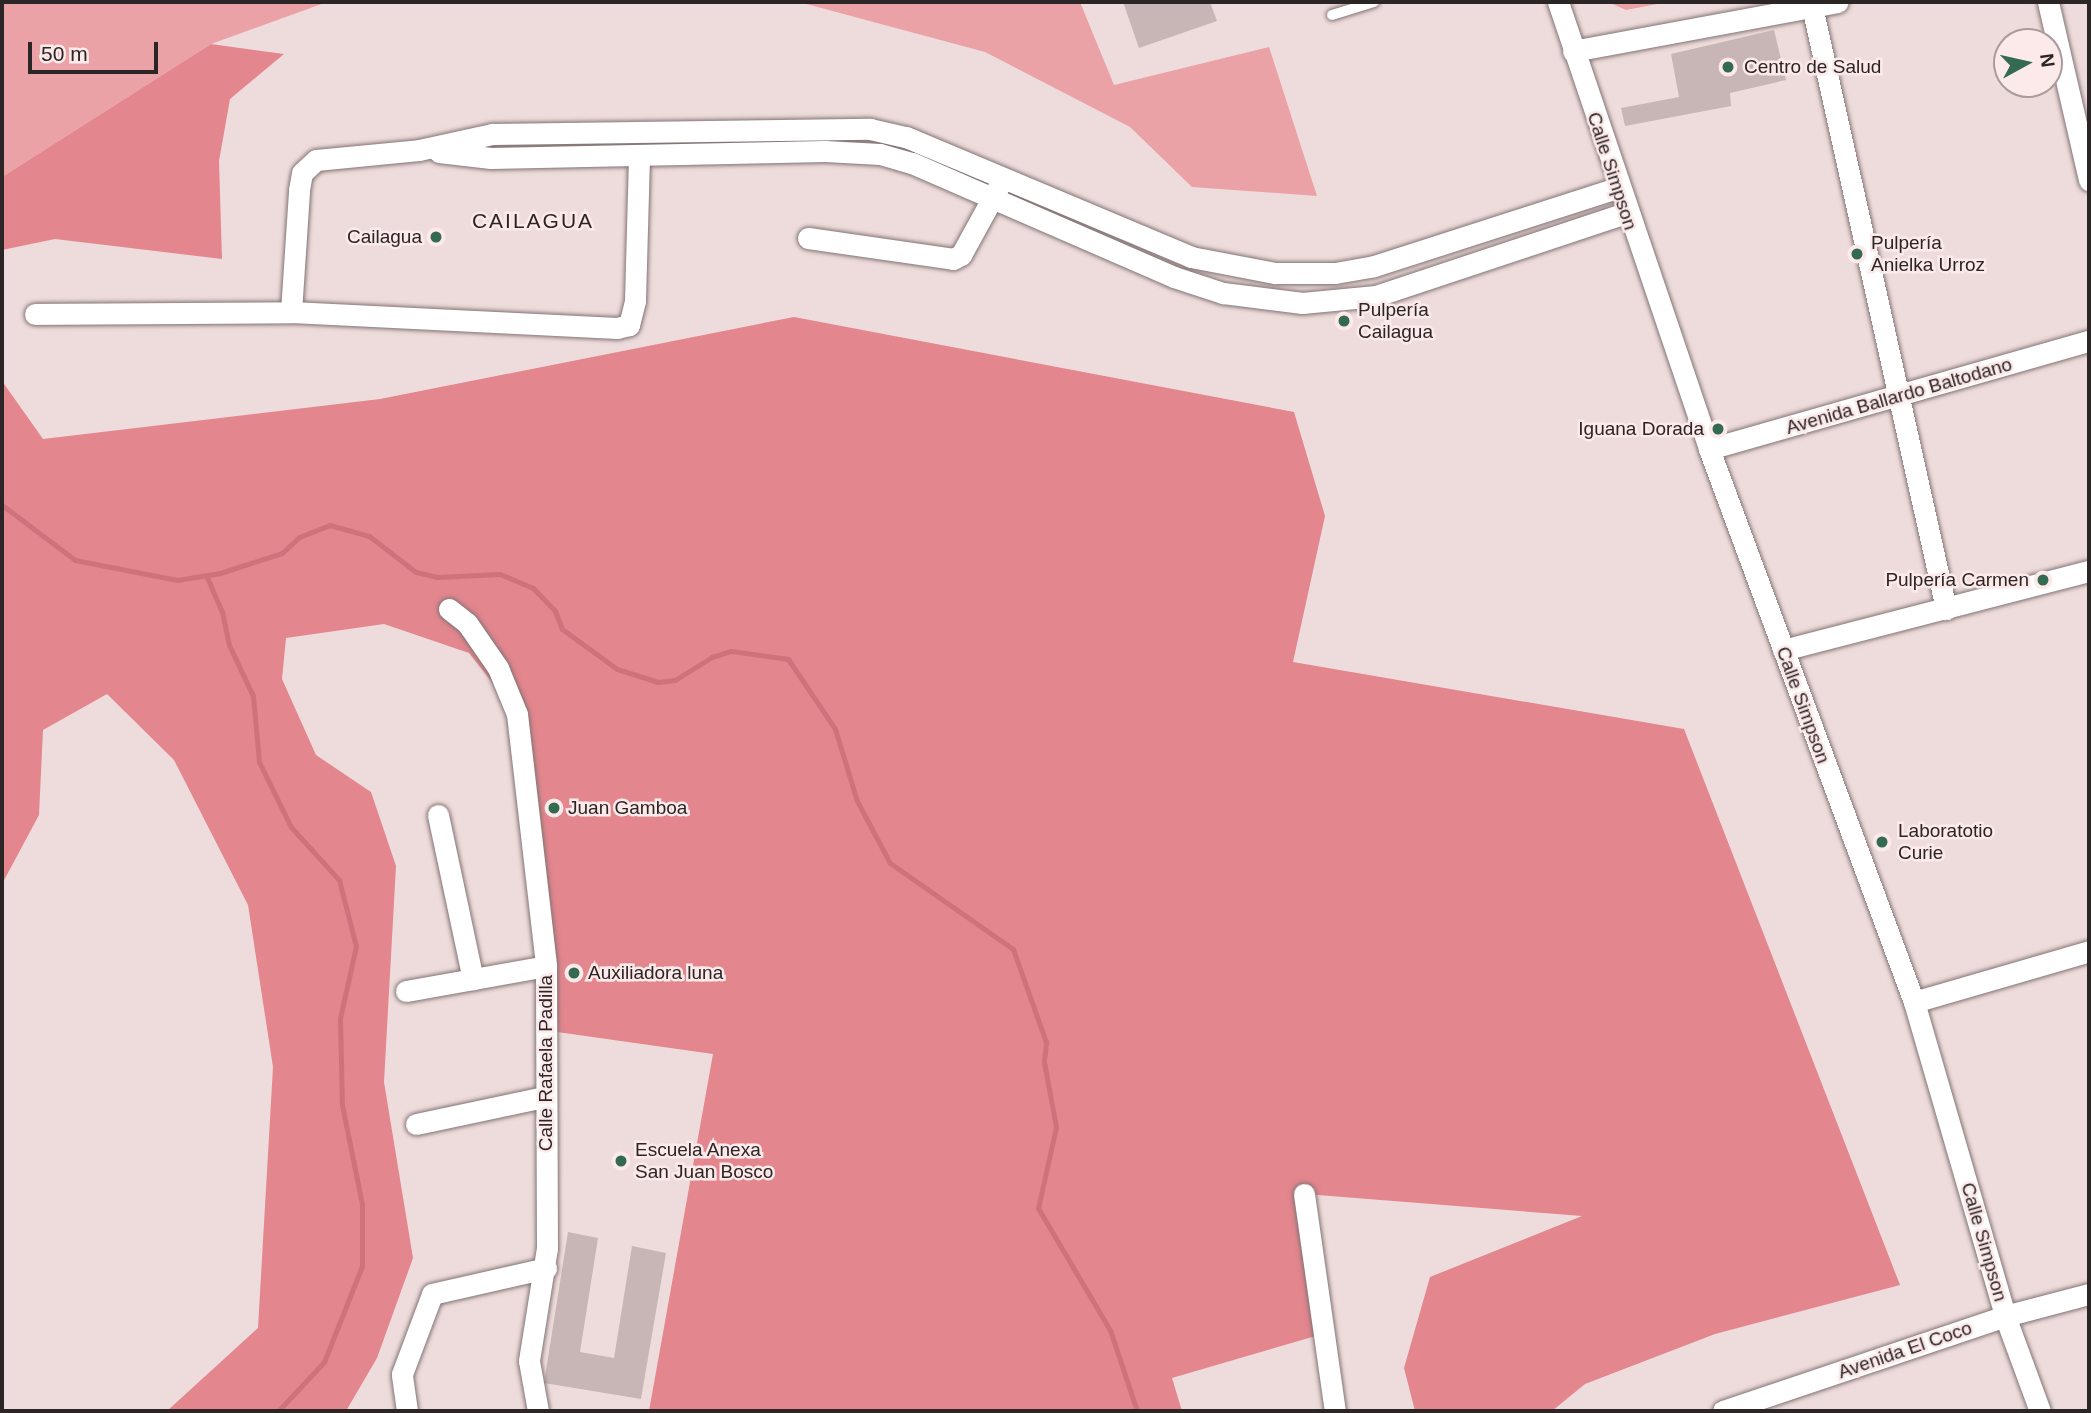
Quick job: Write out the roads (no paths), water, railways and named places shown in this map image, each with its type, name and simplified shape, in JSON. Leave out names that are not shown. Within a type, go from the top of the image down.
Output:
[{"type":"street","name":"Calle Simpson","points":[[1558,2],[1625,213],[1709,449],[1914,1002],[2005,1316],[2040,1411]]},
{"type":"street","points":[[1573,51],[1812,4],[1838,2]]},
{"type":"street","points":[[2048,2],[2089,180]]},
{"type":"street","points":[[1812,4],[1947,609]]},
{"type":"street","points":[[291,312],[303,173],[316,160],[336,155],[419,150],[492,134],[599,135],[870,129],[906,137],[1170,249],[1227,268],[1335,273],[1437,246],[1617,188]]},
{"type":"street","points":[[599,135],[599,157]]},
{"type":"street","points":[[419,150],[491,158],[639,157],[825,151],[880,154],[994,198],[1174,277],[1252,298],[1302,303],[1376,296],[1625,213]]},
{"type":"street","points":[[35,314],[291,312],[617,328],[629,325],[635,301],[639,157]]},
{"type":"street","points":[[808,238],[953,258],[961,255],[1003,178]]},
{"type":"street","points":[[1437,246],[1446,272]]},
{"type":"street","name":"Avenida Ballardo Baltodano","points":[[1709,449],[1900,397],[2089,341]]},
{"type":"street","points":[[1783,650],[2089,571]]},
{"type":"street","name":"Calle Rafaela Padilla","points":[[449,609],[467,623],[498,668],[517,714],[546,966],[550,1031],[544,1097],[546,1268],[529,1362],[538,1411]]},
{"type":"street","points":[[438,815],[473,979]]},
{"type":"street","points":[[1914,1002],[2089,951]]},
{"type":"street","points":[[406,991],[546,966]]},
{"type":"street","points":[[416,1124],[544,1097]]},
{"type":"street","points":[[1304,1194],[1335,1411]]},
{"type":"street","points":[[407,1411],[402,1374],[432,1294],[546,1268]]},
{"type":"street","name":"Avenida El Coco","points":[[1723,1411],[2005,1316],[2089,1294]]},
{"type":"lane","points":[[1332,15],[1374,2]]},
{"type":"waterway","points":[[2,505],[75,560],[177,580],[220,573],[282,553],[299,537],[330,525],[369,536],[416,572],[437,577],[500,574],[533,588],[555,611],[562,629],[617,669],[658,682],[675,680],[712,657],[731,651],[788,659],[835,729],[857,801],[890,863],[1013,949],[1046,1042],[1044,1062],[1056,1127],[1038,1208],[1110,1330],[1137,1411]]},
{"type":"waterway","points":[[206,575],[222,612],[229,645],[253,696],[259,762],[291,827],[339,880],[356,946],[340,1018],[342,1105],[362,1204],[362,1266],[324,1362],[278,1411]]},
{"type":"place","name":"Centro de Salud","points":[[1728,67]]},
{"type":"place","name":"Cailagua","points":[[436,237]]},
{"type":"place","name":"Pulpería Anielka Urroz","points":[[1857,254]]},
{"type":"place","name":"Pulpería Cailagua","points":[[1344,321]]},
{"type":"place","name":"Iguana Dorada","points":[[1718,429]]},
{"type":"place","name":"Pulpería Carmen","points":[[2043,580]]},
{"type":"place","name":"Juan Gamboa","points":[[554,808]]},
{"type":"place","name":"Laboratotio Curie","points":[[1882,842]]},
{"type":"place","name":"Auxiliadora luna","points":[[574,973]]},
{"type":"place","name":"Escuela Anexa San Juan Bosco","points":[[621,1161]]},
{"type":"district","name":"CAILAGUA","points":[[533,221]]}]
